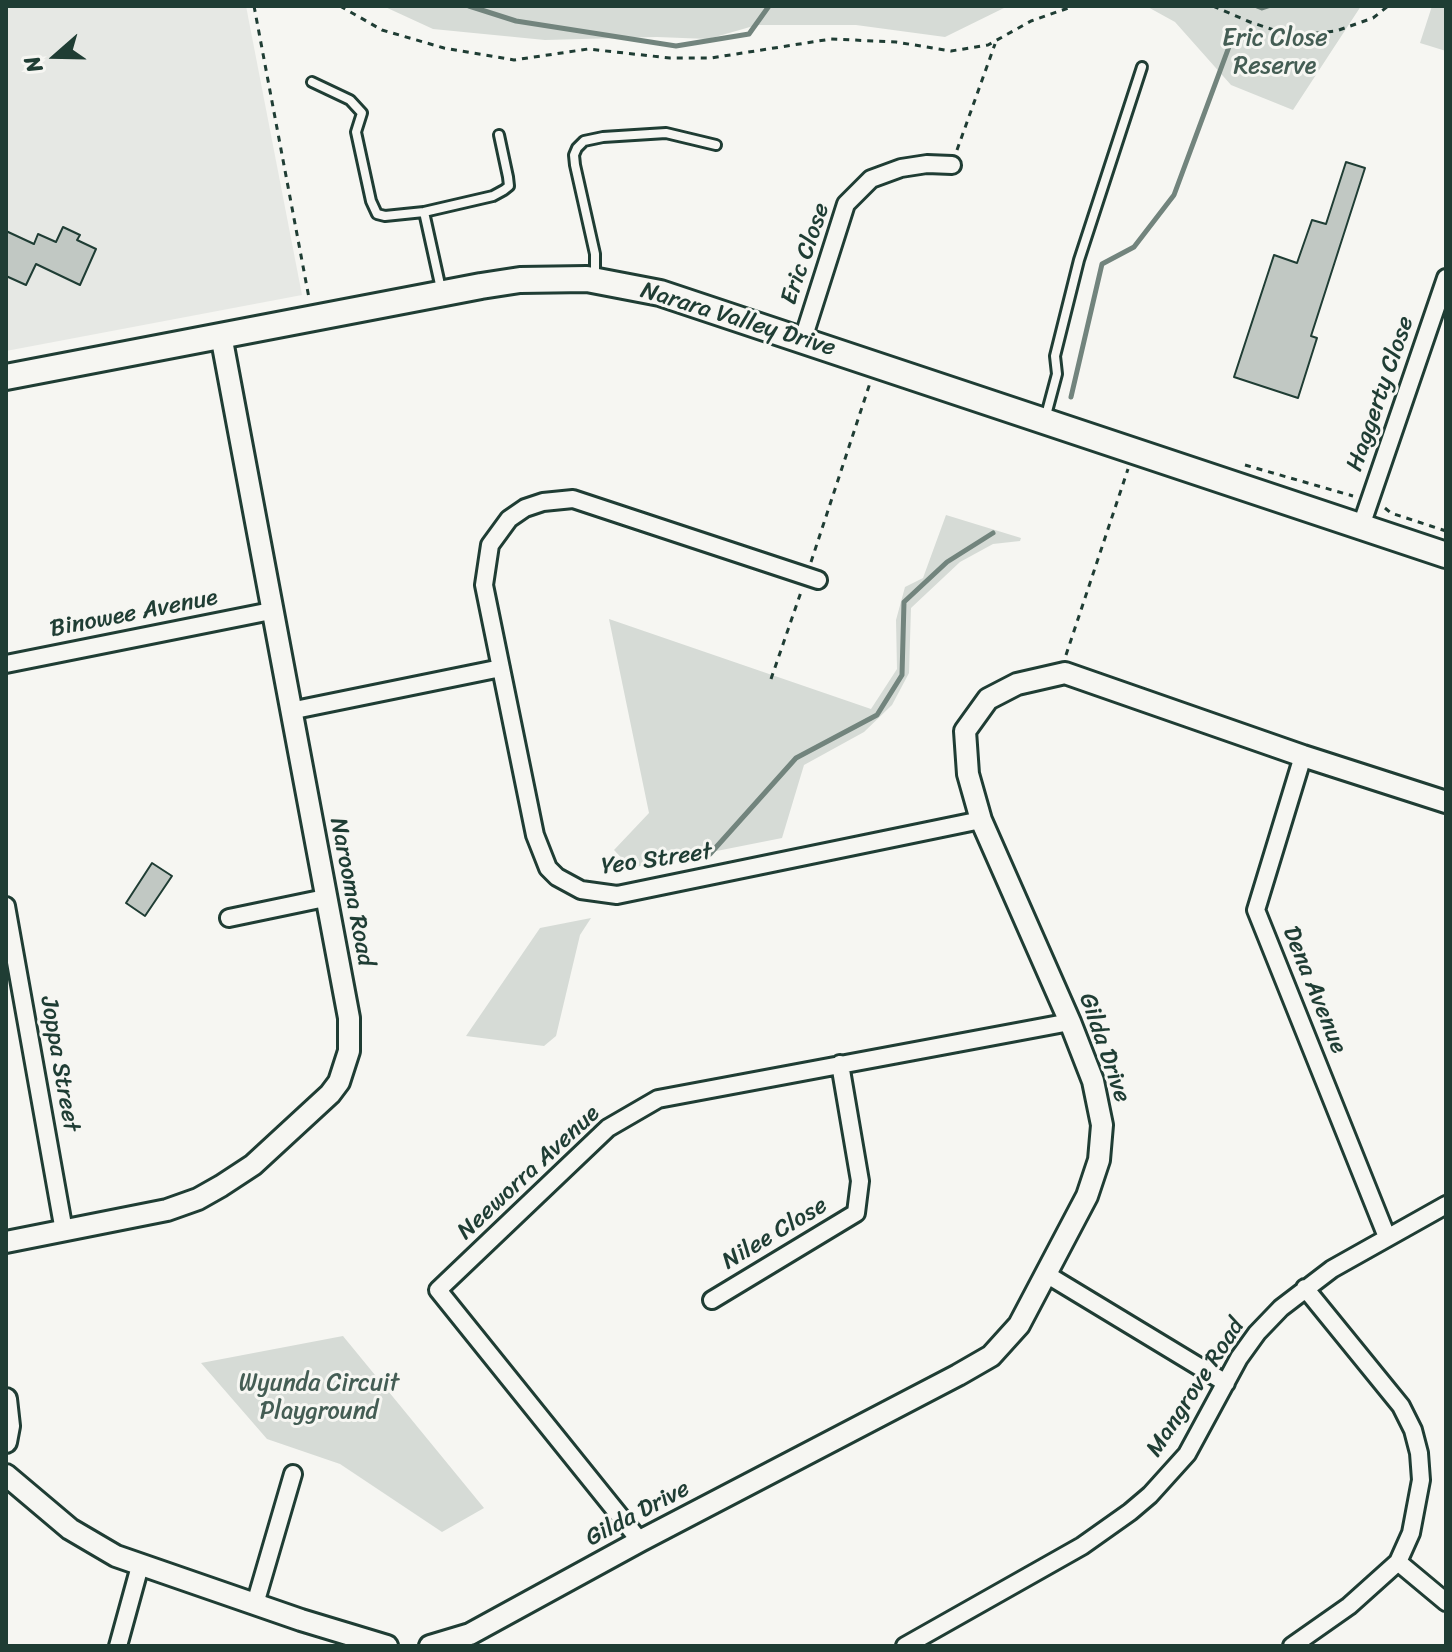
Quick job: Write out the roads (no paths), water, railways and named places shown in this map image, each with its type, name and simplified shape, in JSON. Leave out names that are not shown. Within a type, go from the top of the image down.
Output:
[{"type":"main road","name":"Narara Valley Drive","points":[[6,377],[520,280],[596,281],[660,293],[803,339],[1446,555]]},
{"type":"street","name":"Eric Close","points":[[803,339],[846,204],[871,179],[901,168],[948,165]]},
{"type":"street","name":"Haggerty Close","points":[[1361,526],[1446,278]]},
{"type":"street","name":"Narooma Road","points":[[6,1242],[151,1213],[198,1199],[253,1165],[330,1094],[345,1068],[351,1035],[221,335]]},
{"type":"street","name":"Yeo Street","points":[[812,578],[573,499],[543,502],[525,508],[509,519],[490,545],[484,585],[540,853],[557,877],[581,890],[617,895],[981,820]]},
{"type":"street","name":"Binowee Avenue","points":[[6,664],[271,611]]},
{"type":"street","points":[[290,711],[501,668]]},
{"type":"street","name":"Gilda Drive","points":[[430,1646],[470,1634],[991,1356],[1019,1325],[1087,1196],[1095,1178],[1102,1142],[1100,1107],[1070,1022],[981,820],[968,774],[965,731],[988,699],[1017,684],[1065,673],[1446,802]]},
{"type":"street","name":"Dena Avenue","points":[[1303,756],[1256,910],[1387,1237]]},
{"type":"street","points":[[229,918],[325,898]]},
{"type":"street","name":"Joppa Street","points":[[6,906],[64,1231]]},
{"type":"street","name":"Neeworra Avenue","points":[[640,1541],[438,1290],[608,1128],[658,1099],[1070,1022]]},
{"type":"street","name":"Nilee Close","points":[[712,1300],[856,1213],[860,1181],[840,1064]]},
{"type":"street","name":"Mangrove Road","points":[[905,1646],[1082,1546],[1140,1504],[1187,1454],[1239,1358],[1281,1308],[1305,1288],[1446,1205]]},
{"type":"street","points":[[1046,1274],[1226,1383]]},
{"type":"street","points":[[1292,1646],[1349,1606],[1398,1562],[1411,1533],[1421,1480],[1413,1430],[1401,1406],[1305,1288]]},
{"type":"street","points":[[6,1399],[9,1426],[6,1442]]},
{"type":"street","points":[[255,1604],[293,1474]]},
{"type":"street","points":[[6,1475],[84,1538],[140,1566],[387,1646]]},
{"type":"street","points":[[1398,1562],[1446,1602]]},
{"type":"street","points":[[118,1646],[140,1566]]},
{"type":"lane","points":[[1045,420],[1057,374],[1055,356],[1075,273],[1142,67]]},
{"type":"lane","points":[[312,82],[350,100],[362,113],[356,132],[371,201],[377,214],[424,212],[493,196],[509,186],[499,135]]},
{"type":"lane","points":[[596,281],[595,254],[575,165],[577,148],[584,141],[603,137],[666,133],[716,145]]},
{"type":"lane","points":[[424,212],[442,294]]},
{"type":"waterway","points":[[469,6],[516,21],[676,46],[749,34],[769,6]]},
{"type":"waterway","points":[[1257,6],[1268,6]]},
{"type":"waterway","points":[[1071,397],[1102,264],[1134,247],[1174,195],[1230,44]]},
{"type":"waterway","points":[[710,854],[796,758],[877,715],[902,675],[904,602],[947,562],[993,533]]},
{"type":"park label","name":"Eric Close Reserve","points":[[1275,53]]},
{"type":"park label","name":"Wyunda Circuit Playground","points":[[319,1398]]}]
